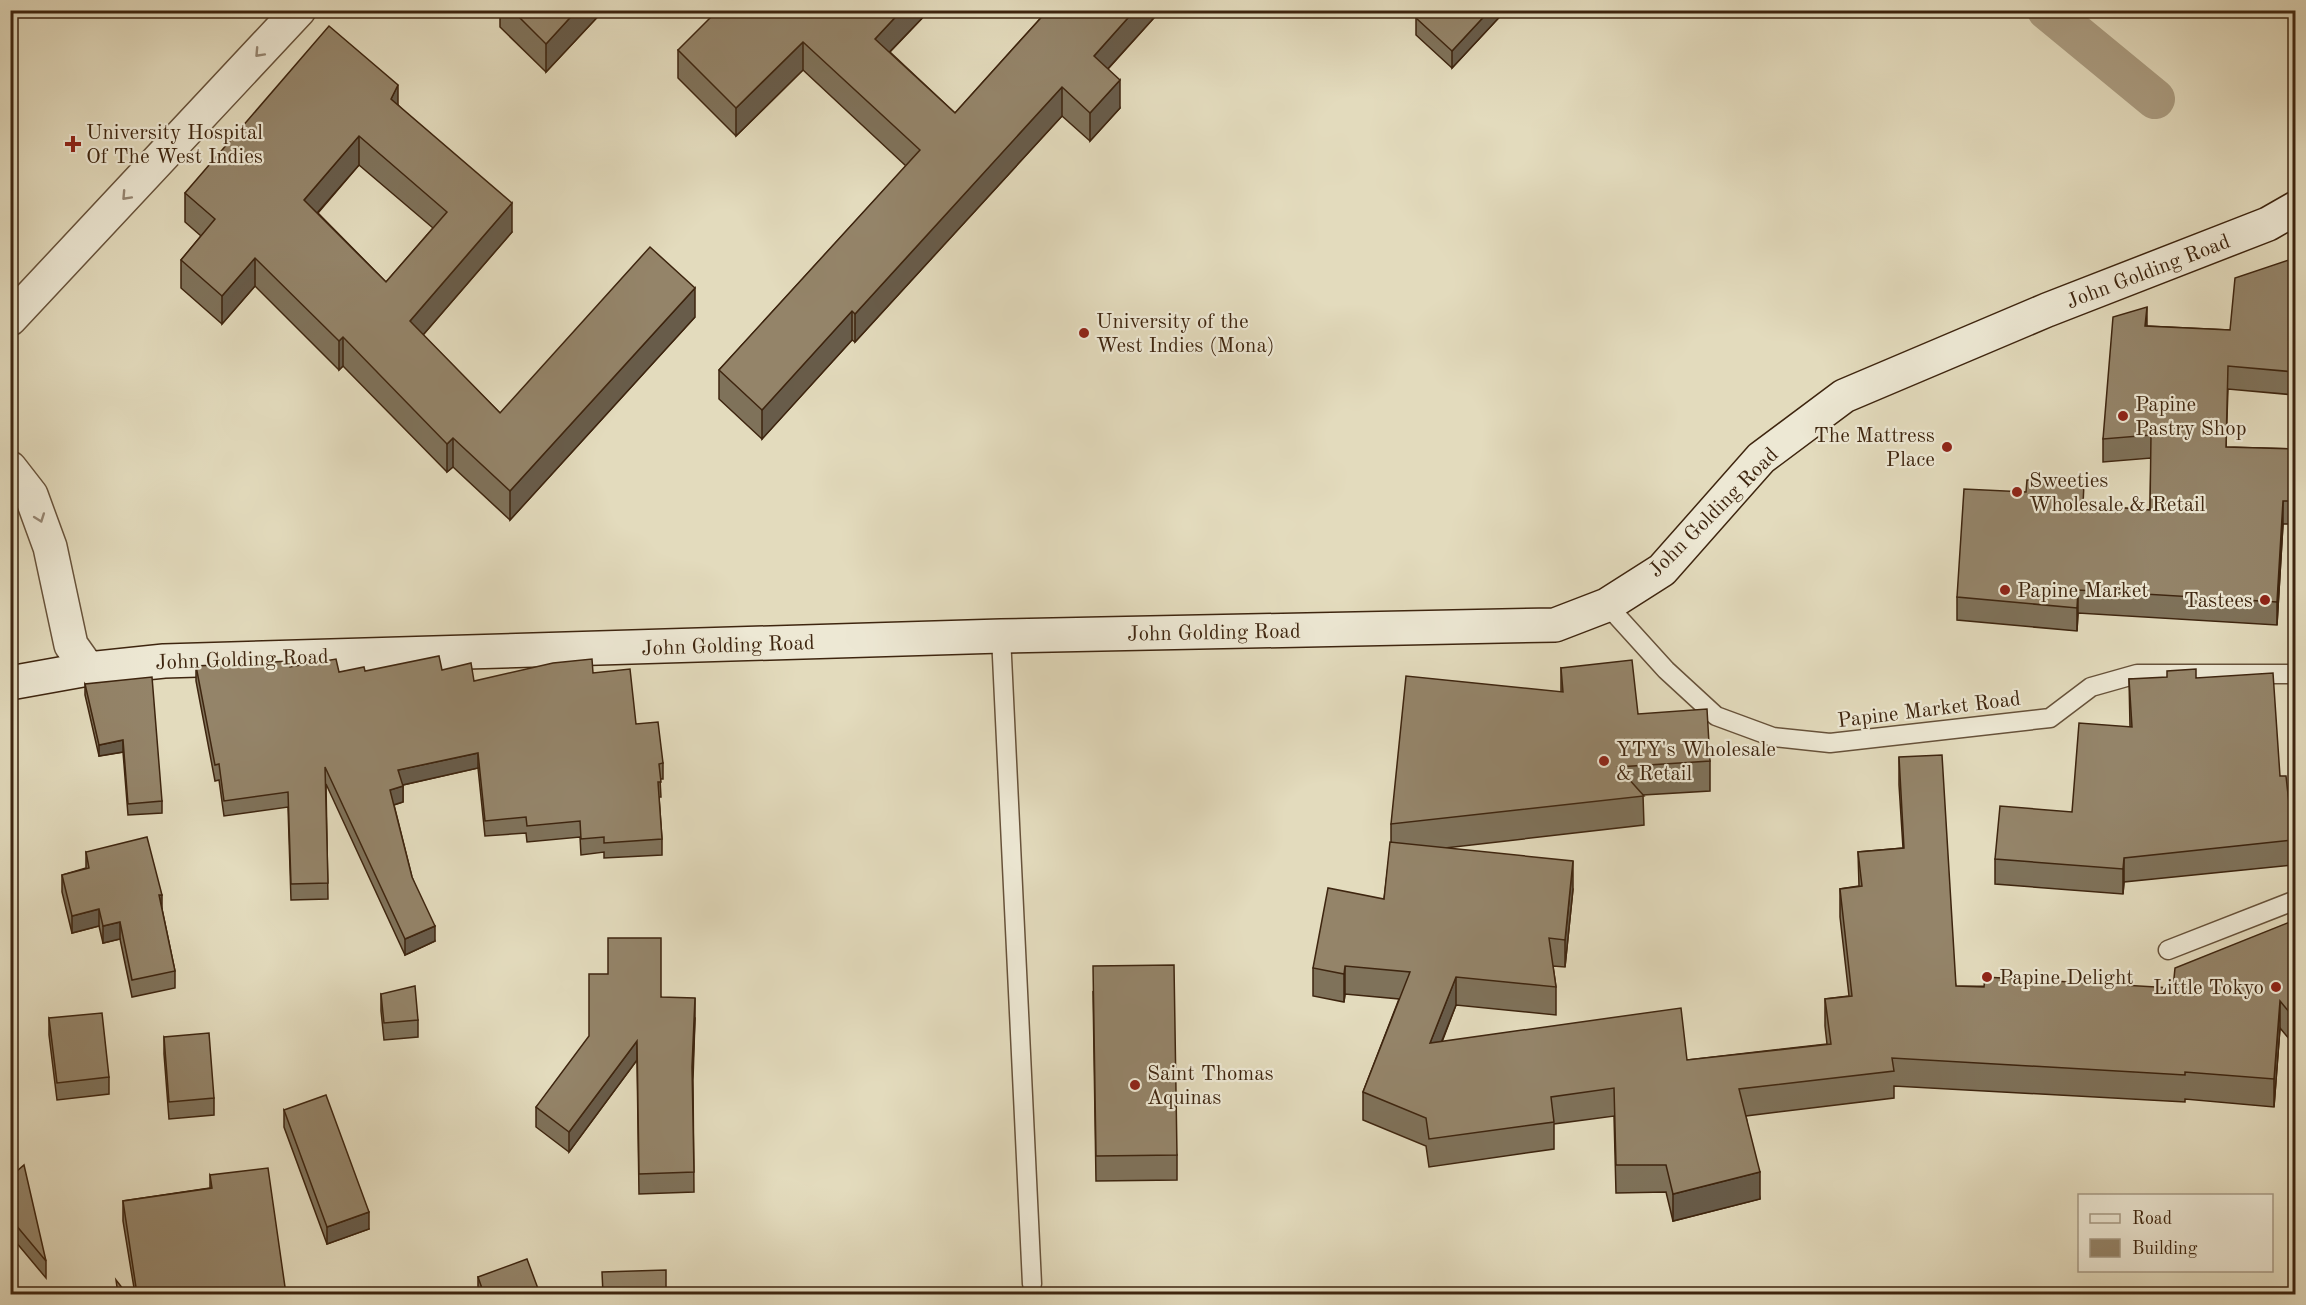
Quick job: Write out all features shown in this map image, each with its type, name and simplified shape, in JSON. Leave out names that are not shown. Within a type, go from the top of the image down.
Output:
[{"type":"street","points":[[10,319],[299,10]]},
{"type":"street","name":"John Golding Road","points":[[10,682],[88,669],[164,661],[1001,636],[1556,625],[1607,605],[1662,570],[1761,458],[1844,396],[2047,310],[2268,224],[2295,208]]},
{"type":"street","points":[[10,468],[31,495],[50,547],[71,645],[88,669]]},
{"type":"lane","name":"Papine Market Road","points":[[1607,605],[1666,670],[1716,716],[1773,737],[1785,739],[1830,743],[2050,717],[2091,687],[2137,674],[2295,674]]},
{"type":"lane","points":[[1001,636],[1032,1284]]},
{"type":"lane","points":[[2168,950],[2295,900]]},
{"type":"building","points":[[512,10],[577,10],[546,44]]},
{"type":"building","points":[[718,10],[902,10],[875,39],[955,113],[1048,10],[1135,10],[1094,56],[1120,80],[1090,113],[1062,87],[855,314],[852,311],[762,410],[719,370],[920,150],[803,42],[736,108],[678,50]]},
{"type":"building","points":[[1424,10],[1490,10],[1452,51],[1416,18]]},
{"type":"building","points":[[329,26],[398,85],[391,99],[512,203],[410,321],[500,413],[650,247],[695,288],[510,491],[453,438],[447,444],[343,337],[339,341],[255,258],[222,296],[181,260],[215,219],[185,193]],"holes":[[[359,136],[447,212],[386,282],[304,200]]]},
{"type":"building","points":[[2295,258],[2295,372],[2228,366],[2226,447],[2295,449],[2295,501],[2283,501],[2277,602],[2078,590],[2077,608],[1957,597],[1964,489],[2026,492],[2027,480],[2084,483],[2083,505],[2150,510],[2151,435],[2103,439],[2113,317],[2147,307],[2145,326],[2230,330],[2235,278]]},
{"type":"building","points":[[439,656],[442,670],[471,663],[474,681],[553,663],[592,659],[593,673],[630,669],[636,724],[658,722],[663,763],[659,764],[661,782],[658,782],[662,839],[604,843],[604,837],[581,839],[580,821],[527,826],[526,817],[485,821],[478,753],[398,770],[403,786],[390,790],[412,877],[435,926],[405,939],[325,767],[328,883],[291,884],[288,792],[224,801],[219,764],[215,765],[196,666],[289,661],[290,667],[336,659],[339,672],[364,667],[365,671]]},
{"type":"building","points":[[1632,660],[1638,714],[1707,709],[1710,761],[1618,767],[1644,796],[1391,824],[1406,676],[1563,692],[1561,668]]},
{"type":"building","points":[[2196,669],[2196,678],[2273,673],[2280,776],[2286,776],[2293,840],[2124,858],[2123,869],[1995,859],[2000,806],[2072,812],[2079,723],[2132,727],[2129,679],[2167,677],[2167,671]]},
{"type":"building","points":[[152,677],[162,801],[128,804],[123,740],[99,745],[85,684]]},
{"type":"building","points":[[1942,755],[1956,986],[1984,987],[1985,977],[2173,988],[2175,968],[2295,920],[2295,1019],[2280,1001],[2274,1079],[2185,1072],[2185,1075],[1892,1058],[1894,1071],[1739,1089],[1760,1172],[1673,1194],[1666,1165],[1616,1165],[1614,1088],[1551,1097],[1554,1122],[1429,1139],[1426,1118],[1363,1092],[1410,972],[1345,966],[1344,974],[1313,968],[1328,888],[1384,899],[1390,842],[1573,861],[1565,940],[1549,938],[1556,987],[1456,977],[1430,1043],[1681,1008],[1687,1060],[1831,1044],[1825,999],[1852,996],[1840,889],[1862,886],[1858,852],[1904,848],[1899,757]]},
{"type":"building","points":[[147,837],[162,895],[159,895],[175,971],[132,980],[120,922],[103,926],[99,909],[72,916],[62,875],[89,868],[86,852]]},
{"type":"building","points":[[608,938],[661,938],[661,997],[695,998],[692,1067],[694,1172],[639,1174],[637,1041],[569,1132],[536,1107],[589,1036],[589,974],[608,974]]},
{"type":"building","name":"Saint Thomas Aquinas","points":[[1174,965],[1177,1155],[1096,1156],[1093,966]]},
{"type":"building","points":[[415,986],[418,1020],[384,1023],[381,994]]},
{"type":"building","points":[[102,1013],[109,1077],[57,1083],[49,1018]]},
{"type":"building","points":[[209,1033],[214,1098],[169,1102],[164,1037]]},
{"type":"building","points":[[326,1095],[369,1212],[327,1227],[284,1110]]},
{"type":"building","points":[[24,1165],[46,1261],[10,1218],[10,1177]]},
{"type":"building","points":[[268,1168],[286,1294],[137,1294],[123,1201],[212,1188],[210,1175]]},
{"type":"building","points":[[527,1259],[540,1294],[484,1294],[478,1277]]},
{"type":"building","points":[[666,1270],[666,1294],[603,1294],[602,1272]]},
{"type":"building","points":[[116,1280],[127,1294],[118,1294]]},
{"type":"waterway","points":[[2047,10],[2155,99]]},
{"type":"place","name":"University Hospital Of The West Indies","points":[[73,144]]},
{"type":"place","name":"University of the West Indies (Mona)","points":[[1084,333]]},
{"type":"place","name":"Papine Pastry Shop","points":[[2123,416]]},
{"type":"place","name":"The Mattress Place","points":[[1947,447]]},
{"type":"place","name":"Sweeties Wholesale & Retail","points":[[2017,492]]},
{"type":"place","name":"Papine Market","points":[[2005,590]]},
{"type":"place","name":"Tastees","points":[[2265,600]]},
{"type":"place","name":"YTY's Wholesale & Retail","points":[[1604,761]]},
{"type":"place","name":"Papine Delight","points":[[1987,977]]},
{"type":"place","name":"Little Tokyo","points":[[2276,987]]},
{"type":"place","name":"Saint Thomas Aquinas","points":[[1135,1085]]}]
